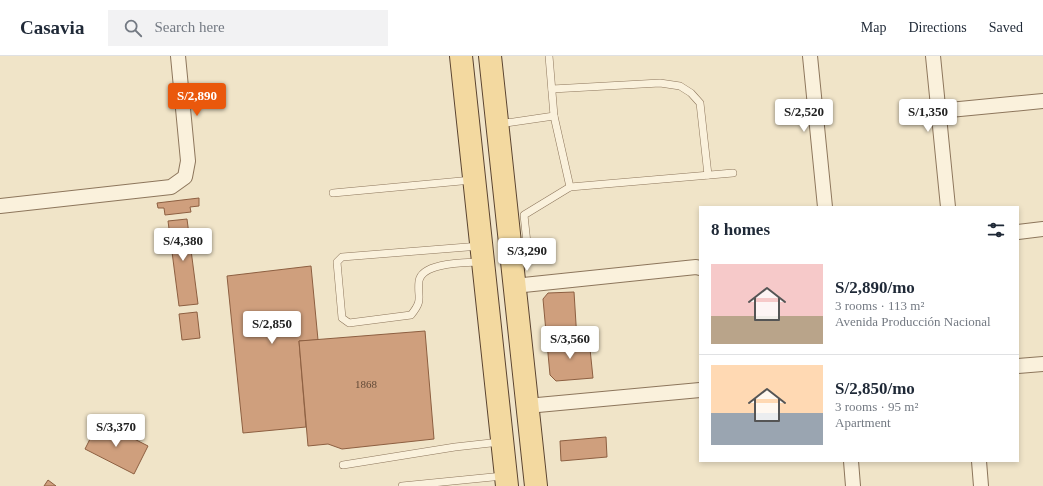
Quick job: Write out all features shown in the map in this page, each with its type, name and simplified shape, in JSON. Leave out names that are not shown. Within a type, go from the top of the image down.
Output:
[{"type":"main road","points":[[461,56],[507,481]]},
{"type":"main road","points":[[490,56],[536,486]]},
{"type":"street","points":[[0,206],[171,187],[185,177],[188,161],[178,56]]},
{"type":"street","points":[[810,56],[825,206]]},
{"type":"street","points":[[933,56],[948,206]]},
{"type":"street","points":[[938,111],[1043,101]]},
{"type":"street","points":[[1019,232],[1043,230]]},
{"type":"street","points":[[514,286],[699,268]]},
{"type":"street","points":[[1019,366],[1043,364]]},
{"type":"street","points":[[527,406],[699,390]]},
{"type":"street","points":[[851,462],[854,486]]},
{"type":"street","points":[[979,462],[981,486]]},
{"type":"lane","points":[[549,56],[554,116],[570,187]]},
{"type":"lane","points":[[552,89],[660,83],[680,86],[691,93],[700,103],[708,175]]},
{"type":"lane","points":[[497,124],[554,116]]},
{"type":"lane","points":[[510,249],[524,247],[527,243],[524,215],[570,187],[733,173]]},
{"type":"lane","points":[[333,193],[474,179]]},
{"type":"lane","points":[[483,254],[442,265],[425,272],[419,280],[420,300],[411,316],[349,323],[342,318],[337,262],[342,257],[483,254]]},
{"type":"lane","points":[[343,465],[455,447],[502,442]]},
{"type":"lane","points":[[402,486],[507,481]]},
{"type":"building","points":[[199,198],[199,206],[190,207],[191,212],[165,215],[164,208],[158,208],[157,203]]},
{"type":"building","points":[[187,219],[198,304],[179,306],[168,221]]},
{"type":"building","points":[[311,266],[318,340],[299,341],[306,427],[243,433],[227,276]]},
{"type":"building","points":[[574,292],[577,340],[547,343],[543,299],[548,293]]},
{"type":"building","points":[[197,312],[200,338],[182,340],[179,314]]},
{"type":"building","points":[[425,331],[434,439],[342,449],[328,444],[308,446],[299,341]]},
{"type":"building","points":[[589,339],[593,378],[556,381],[550,375],[547,343]]},
{"type":"building","points":[[99,421],[148,446],[134,474],[85,449]]},
{"type":"building","points":[[606,437],[607,457],[561,461],[560,441]]},
{"type":"building","points":[[48,480],[56,486],[44,486]]}]
